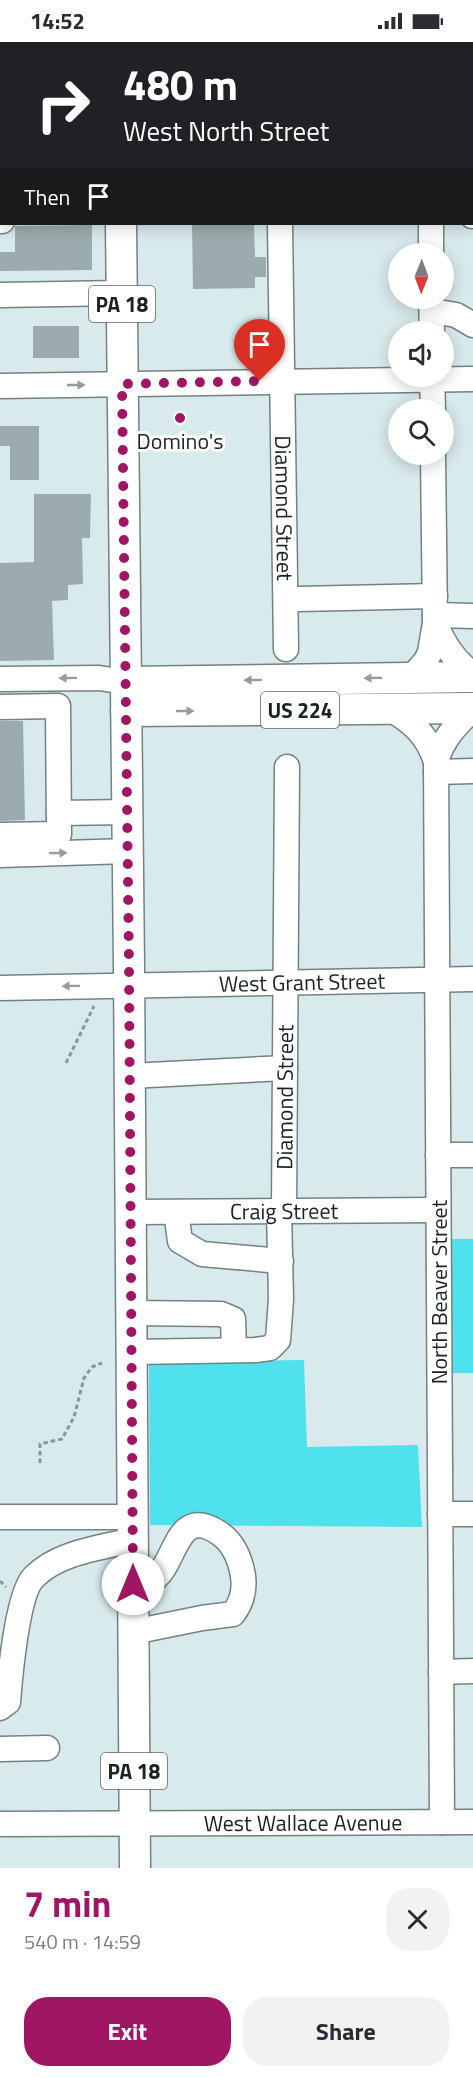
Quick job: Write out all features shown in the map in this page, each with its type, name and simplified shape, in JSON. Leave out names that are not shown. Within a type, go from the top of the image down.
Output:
[{"type":"main road","name":"PA 18","points":[[121,225],[128,812],[135,1868]]},
{"type":"main road","name":"US 224","points":[[126,697],[473,675]]},
{"type":"main road","name":"US 224","points":[[126,697],[390,709],[473,708]]},
{"type":"street","name":"Diamond Street","points":[[280,225],[286,649]]},
{"type":"street","points":[[431,225],[431,243]]},
{"type":"street","points":[[0,295],[121,293]]},
{"type":"street","points":[[432,314],[456,315],[473,325]]},
{"type":"street","points":[[0,386],[388,379]]},
{"type":"street","points":[[454,379],[473,379]]},
{"type":"street","points":[[411,678],[426,661],[430,652],[435,611],[433,465]]},
{"type":"street","points":[[298,599],[473,616]]},
{"type":"street","points":[[435,611],[449,650],[473,675]]},
{"type":"street","points":[[0,679],[99,678],[126,697]]},
{"type":"street","points":[[26,707],[36,679]]},
{"type":"street","points":[[0,707],[58,706],[59,813],[59,834],[0,835]]},
{"type":"street","name":"North Beaver Street","points":[[436,767],[445,739],[473,708]]},
{"type":"street","name":"North Beaver Street","points":[[390,709],[412,723],[421,732],[430,745],[436,767],[442,1822]]},
{"type":"street","name":"Diamond Street","points":[[132,1352],[270,1348],[278,1340],[281,1299],[285,1068],[287,767]]},
{"type":"street","points":[[436,767],[473,771]]},
{"type":"street","points":[[59,813],[128,812]]},
{"type":"street","points":[[0,855],[128,851]]},
{"type":"street","name":"West Grant Street","points":[[0,988],[473,979]]},
{"type":"street","points":[[130,1076],[285,1068]]},
{"type":"street","points":[[438,1155],[473,1155]]},
{"type":"street","name":"Craig Street","points":[[131,1212],[438,1210]]},
{"type":"street","points":[[176,1212],[180,1242],[202,1254],[281,1261]]},
{"type":"street","points":[[131,1313],[221,1314],[233,1319],[234,1350]]},
{"type":"street","points":[[440,1514],[473,1514]]},
{"type":"street","points":[[0,1517],[133,1528]]},
{"type":"street","points":[[133,1584],[154,1579],[180,1534],[198,1526],[213,1529],[226,1538],[241,1562],[244,1581],[242,1602],[233,1614],[133,1632]]},
{"type":"street","points":[[0,1708],[8,1702],[14,1642],[23,1600],[32,1578],[45,1567],[133,1528]]},
{"type":"street","points":[[441,1672],[473,1671]]},
{"type":"street","points":[[0,1749],[47,1748]]},
{"type":"street","name":"West Wallace Avenue","points":[[0,1824],[473,1822]]},
{"type":"path","points":[[66,1063],[94,1005]]},
{"type":"path","points":[[40,1463],[40,1444],[62,1439],[74,1417],[84,1378],[92,1367],[102,1363]]},
{"type":"shaded area","points":[[452,1239],[473,1239],[473,1373],[452,1373]]},
{"type":"shaded area","points":[[304,1360],[307,1447],[418,1445],[422,1527],[150,1525],[149,1362]]},
{"type":"building","points":[[92,225],[92,270],[0,271],[0,252],[15,252],[15,226]]},
{"type":"building","points":[[192,225],[254,225],[255,257],[266,257],[266,277],[255,277],[255,288],[193,289]]},
{"type":"building","points":[[33,326],[79,326],[79,358],[33,358]]},
{"type":"building","points":[[0,426],[39,426],[39,480],[10,480],[10,446],[0,446]]},
{"type":"building","points":[[34,494],[91,494],[90,538],[82,538],[83,584],[68,585],[68,600],[52,601],[54,660],[0,661],[0,563],[34,562]]},
{"type":"building","points":[[0,721],[23,721],[25,820],[0,821]]},
{"type":"place","name":"Domino's","points":[[180,418]]},
{"type":"route","points":[[133,1584],[122,384],[260,381]]}]
